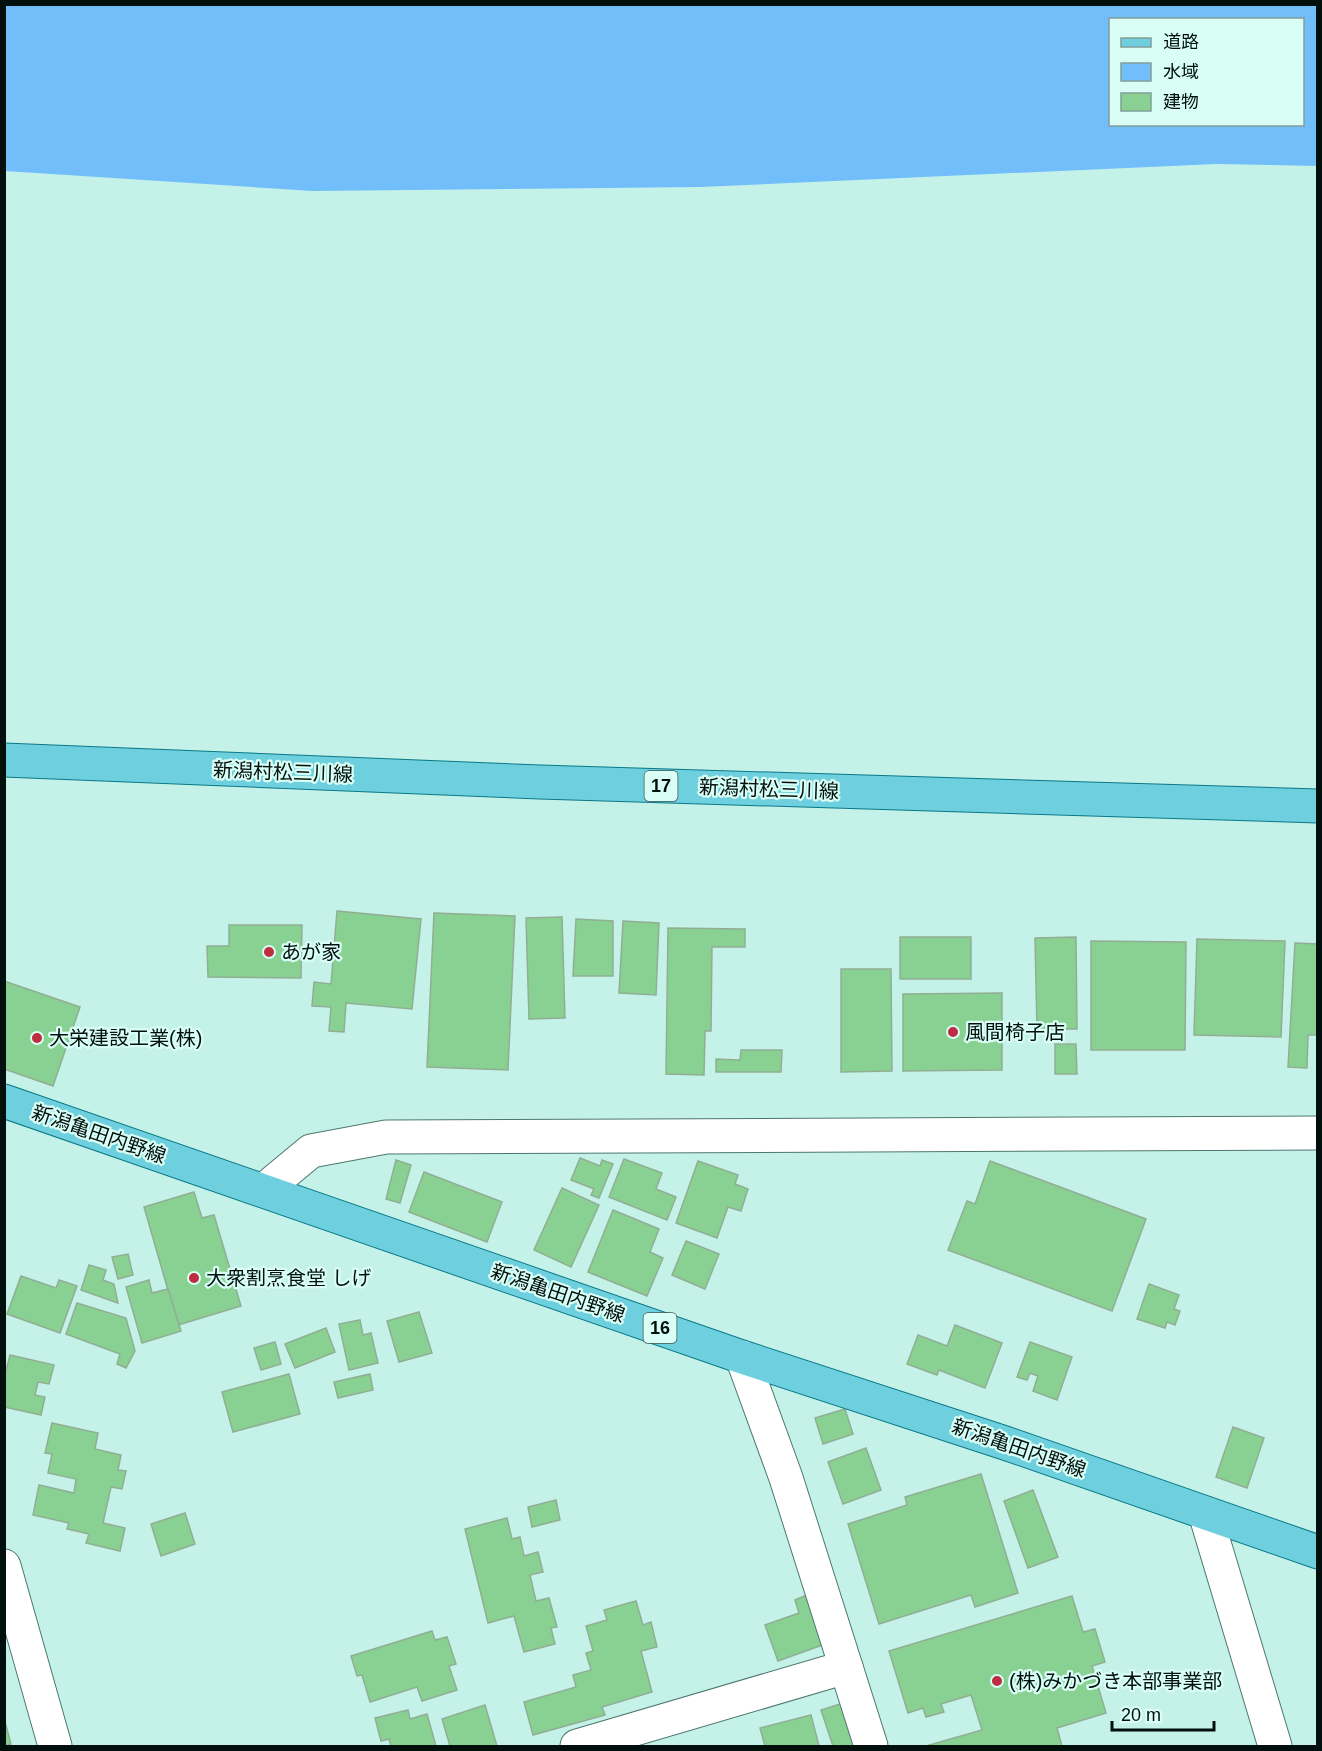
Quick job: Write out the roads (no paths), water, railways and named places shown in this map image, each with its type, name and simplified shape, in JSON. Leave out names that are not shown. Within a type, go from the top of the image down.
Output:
[{"type":"main road","name":"新潟村松三川線","points":[[4,760],[552,783],[1317,806]]},
{"type":"main road","name":"新潟亀田内野線","points":[[4,1101],[742,1357],[1005,1443],[1317,1552]]},
{"type":"street","points":[[264,1190],[310,1151],[386,1137],[1317,1133]]},
{"type":"street","points":[[742,1357],[786,1478],[871,1746]]},
{"type":"street","points":[[1204,1512],[1275,1746]]},
{"type":"street","points":[[4,1566],[55,1746]]},
{"type":"street","points":[[577,1746],[846,1667]]},
{"type":"water","points":[[4,5],[1317,5],[1317,166],[1216,164],[700,187],[313,191],[5,171]]},
{"type":"place","name":"あが家","points":[[269,952]]},
{"type":"place","name":"風間椅子店","points":[[953,1032]]},
{"type":"place","name":"大栄建設工業(株)","points":[[37,1038]]},
{"type":"place","name":"大衆割烹食堂 しげ","points":[[194,1278]]},
{"type":"place","name":"(株)みかづき本部事業部","points":[[997,1681]]}]
